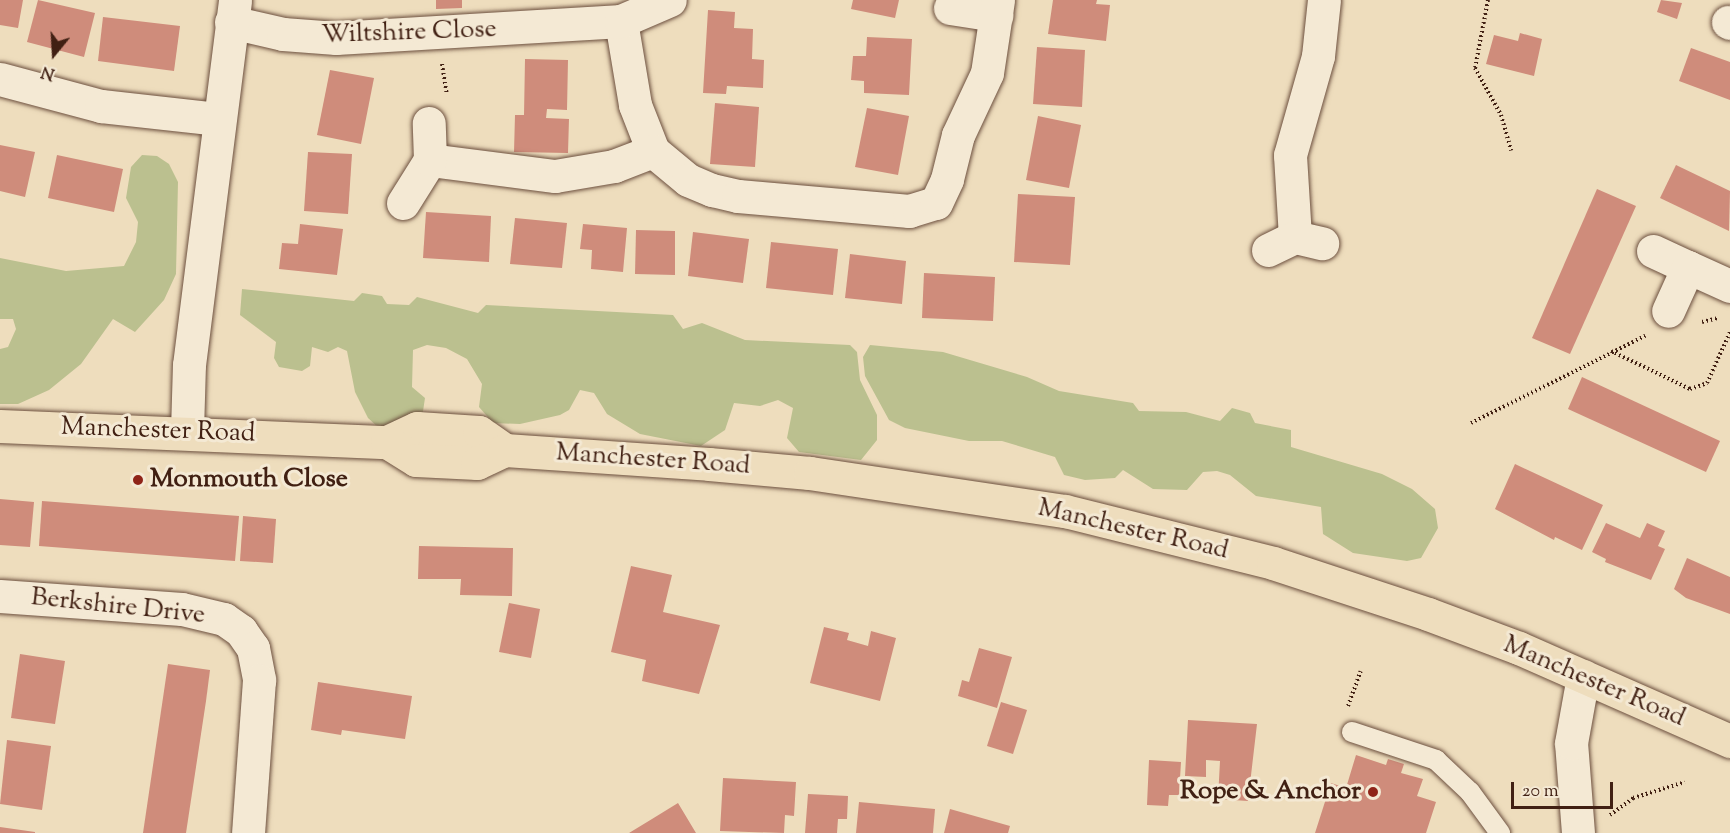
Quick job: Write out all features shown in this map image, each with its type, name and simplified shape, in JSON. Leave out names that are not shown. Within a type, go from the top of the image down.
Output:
[{"type":"main road","name":"Manchester Road","points":[[0,426],[187,431],[387,442],[417,428],[479,432],[505,450],[810,473],[1065,511],[1273,563],[1428,614],[1583,676],[1730,741]]},
{"type":"street","name":"Wiltshire Close","points":[[233,11],[308,37],[437,33],[587,12],[621,21],[670,0]]},
{"type":"street","points":[[1295,243],[1290,155],[1318,56],[1324,0]]},
{"type":"street","points":[[621,21],[635,105],[653,151],[688,180],[738,196],[909,211],[936,203],[947,179],[958,135],[987,73],[997,8],[950,8]]},
{"type":"street","points":[[187,431],[189,365],[233,11]]},
{"type":"street","points":[[0,79],[100,106],[219,119]]},
{"type":"street","points":[[404,202],[430,160],[429,123]]},
{"type":"street","points":[[430,160],[555,176],[614,166],[653,151]]},
{"type":"street","points":[[1653,251],[1730,286]]},
{"type":"street","points":[[1668,311],[1688,267]]},
{"type":"street","name":"Berkshire Drive","points":[[0,596],[182,609],[224,619],[241,631],[253,648],[258,680],[248,833]]},
{"type":"street","points":[[1583,676],[1571,743],[1591,827]]},
{"type":"lane","points":[[1353,732],[1436,760],[1470,792],[1500,833]]},
{"type":"path","points":[[1488,0],[1475,68],[1501,115],[1511,150]]},
{"type":"path","points":[[429,123],[449,111],[437,33]]},
{"type":"path","points":[[1699,322],[1730,314]]},
{"type":"path","points":[[1611,351],[1690,388],[1707,383],[1730,332]]},
{"type":"path","points":[[1471,423],[1611,351],[1647,336]]},
{"type":"path","points":[[1591,827],[1633,798],[1685,782]]},
{"type":"green space","points":[[142,155],[157,156],[169,164],[178,182],[176,274],[164,300],[135,332],[113,319],[81,364],[49,390],[18,404],[0,404],[0,349],[8,347],[16,329],[13,319],[0,319],[0,258],[66,271],[124,266],[136,242],[138,222],[126,198],[131,167]]},
{"type":"green space","points":[[242,289],[354,301],[362,293],[382,296],[387,304],[409,305],[417,297],[478,313],[486,305],[673,315],[683,329],[702,323],[745,340],[850,345],[857,352],[860,380],[877,415],[877,440],[861,460],[799,452],[787,438],[793,408],[778,400],[760,406],[734,403],[725,430],[701,446],[640,434],[607,414],[594,393],[580,390],[569,410],[560,415],[520,424],[493,423],[479,407],[482,384],[467,359],[446,348],[427,345],[413,350],[412,387],[425,398],[422,418],[379,428],[368,418],[355,392],[347,351],[338,347],[328,352],[312,347],[310,366],[302,371],[279,367],[274,358],[276,342],[240,315]]},
{"type":"green space","points":[[870,345],[943,352],[1027,377],[1059,391],[1133,403],[1139,411],[1186,412],[1220,421],[1232,408],[1250,413],[1255,423],[1291,430],[1291,447],[1382,474],[1412,489],[1435,509],[1438,528],[1421,558],[1407,561],[1353,553],[1323,534],[1321,507],[1256,496],[1230,475],[1217,471],[1203,472],[1187,490],[1153,489],[1123,470],[1115,478],[1085,480],[1064,475],[1055,457],[1002,441],[969,441],[905,428],[889,420],[865,376],[863,357]]},
{"type":"building","points":[[0,0],[23,0],[18,28],[0,25]]},
{"type":"building","points":[[38,0],[95,13],[84,57],[27,42]]},
{"type":"building","points":[[436,0],[462,0],[462,8],[436,9]]},
{"type":"building","points":[[853,0],[899,0],[895,18],[851,9]]},
{"type":"building","points":[[1053,0],[1097,0],[1096,4],[1110,5],[1106,41],[1048,34]]},
{"type":"building","points":[[1661,0],[1682,3],[1677,19],[1657,12]]},
{"type":"building","points":[[708,10],[735,12],[734,28],[753,29],[752,59],[764,60],[763,88],[727,86],[726,94],[703,93]]},
{"type":"building","points":[[103,17],[180,26],[174,71],[98,61]]},
{"type":"building","points":[[1520,33],[1542,39],[1534,76],[1486,64],[1494,35],[1518,41]]},
{"type":"building","points":[[867,37],[912,39],[909,95],[864,93],[864,81],[851,80],[853,56],[866,56]]},
{"type":"building","points":[[1037,47],[1085,50],[1082,107],[1033,104]]},
{"type":"building","points":[[1691,48],[1730,62],[1730,100],[1679,81]]},
{"type":"building","points":[[525,59],[568,60],[567,110],[547,109],[546,118],[569,119],[568,153],[514,152],[515,115],[524,115]]},
{"type":"building","points":[[330,70],[374,78],[361,144],[317,135]]},
{"type":"building","points":[[715,103],[759,107],[755,167],[710,164]]},
{"type":"building","points":[[867,108],[909,116],[898,175],[855,167]]},
{"type":"building","points":[[1038,116],[1081,125],[1069,188],[1026,180]]},
{"type":"building","points":[[0,145],[35,152],[25,197],[0,191]]},
{"type":"building","points":[[308,152],[352,154],[348,214],[304,211]]},
{"type":"building","points":[[57,155],[123,169],[114,212],[48,198]]},
{"type":"building","points":[[1676,165],[1730,191],[1729,231],[1660,198]]},
{"type":"building","points":[[1597,189],[1636,206],[1570,354],[1532,338]]},
{"type":"building","points":[[1018,194],[1075,197],[1070,265],[1014,262]]},
{"type":"building","points":[[426,212],[491,216],[489,262],[423,258]]},
{"type":"building","points":[[515,218],[567,223],[562,268],[510,264]]},
{"type":"building","points":[[300,224],[343,229],[337,275],[279,269],[282,243],[298,244]]},
{"type":"building","points":[[583,224],[627,228],[623,272],[591,269],[592,250],[580,249]]},
{"type":"building","points":[[636,230],[675,231],[675,275],[635,274]]},
{"type":"building","points":[[693,232],[749,239],[743,283],[688,276]]},
{"type":"building","points":[[771,242],[838,249],[833,295],[766,288]]},
{"type":"building","points":[[850,254],[906,261],[902,304],[845,298]]},
{"type":"building","points":[[924,273],[995,277],[993,321],[922,318]]},
{"type":"building","points":[[1582,377],[1720,441],[1706,472],[1568,409]]},
{"type":"building","points":[[1515,464],[1603,505],[1582,550],[1555,537],[1554,540],[1495,509]]},
{"type":"building","points":[[0,499],[34,502],[30,547],[0,545]]},
{"type":"building","points":[[42,501],[239,516],[235,561],[39,546]]},
{"type":"building","points":[[243,516],[276,519],[273,563],[240,561]]},
{"type":"building","points":[[1606,523],[1640,538],[1647,523],[1665,531],[1658,546],[1665,549],[1651,580],[1605,562],[1606,559],[1592,552]]},
{"type":"building","points":[[419,546],[513,548],[512,596],[460,595],[461,579],[418,579]]},
{"type":"building","points":[[1687,558],[1730,577],[1730,614],[1686,598],[1674,589]]},
{"type":"building","points":[[631,566],[672,575],[663,612],[720,625],[699,694],[642,681],[646,660],[611,652]]},
{"type":"building","points":[[509,603],[540,609],[531,658],[499,652]]},
{"type":"building","points":[[824,627],[849,633],[847,640],[868,646],[871,631],[896,638],[880,701],[810,683]]},
{"type":"building","points":[[979,648],[1012,657],[997,708],[958,696],[962,680],[969,682]]},
{"type":"building","points":[[20,654],[65,661],[55,724],[11,718]]},
{"type":"building","points":[[168,664],[210,670],[206,701],[186,833],[143,833]]},
{"type":"building","points":[[318,682],[412,696],[405,739],[342,730],[341,735],[311,730]]},
{"type":"building","points":[[1001,702],[1027,710],[1013,754],[987,746]]},
{"type":"building","points":[[1188,720],[1257,724],[1248,801],[1218,799],[1220,761],[1206,760],[1206,777],[1185,776]]},
{"type":"building","points":[[7,740],[51,746],[42,810],[0,804]]},
{"type":"building","name":"Rope & Anchor","points":[[1356,755],[1386,765],[1388,759],[1404,764],[1401,773],[1423,779],[1417,796],[1436,802],[1426,833],[1315,833],[1331,783],[1346,788]]},
{"type":"building","points":[[1149,760],[1181,762],[1179,795],[1169,795],[1168,806],[1147,805]]},
{"type":"building","points":[[723,778],[796,782],[794,816],[785,815],[784,833],[720,831]]},
{"type":"building","points":[[808,794],[848,796],[847,819],[838,819],[837,833],[805,833]]},
{"type":"building","points":[[859,802],[935,809],[933,833],[856,833]]},
{"type":"building","points":[[678,803],[696,833],[629,833],[652,819]]},
{"type":"building","points":[[950,809],[1010,826],[1008,833],[944,833]]},
{"type":"building","points":[[0,827],[35,832],[35,833],[0,833]]},
{"type":"place","name":"Monmouth Close","points":[[138,480]]},
{"type":"place","name":"Rope & Anchor","points":[[1373,792]]}]
